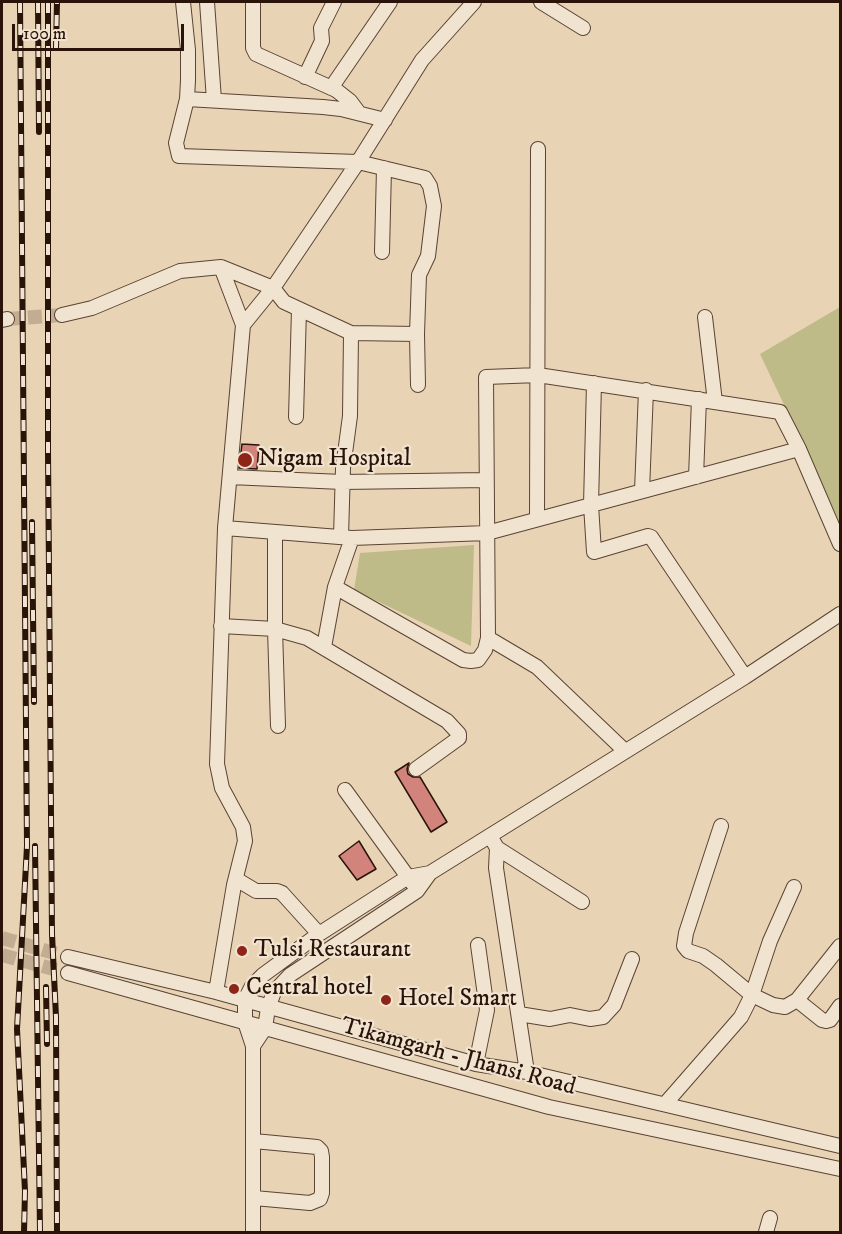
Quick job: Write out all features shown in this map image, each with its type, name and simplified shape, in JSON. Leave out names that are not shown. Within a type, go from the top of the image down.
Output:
[{"type":"street","points":[[183,2],[188,50],[187,99],[176,143],[179,156],[358,162],[425,178],[430,186],[434,206],[428,256],[419,275],[418,385]]},
{"type":"street","points":[[207,2],[214,100]]},
{"type":"street","points":[[253,2],[253,48],[256,54],[345,95],[359,113]]},
{"type":"street","points":[[305,77],[322,41],[320,30],[334,2]]},
{"type":"street","points":[[331,88],[390,2]]},
{"type":"street","points":[[243,325],[273,288],[358,162],[422,60],[474,2]]},
{"type":"street","points":[[541,2],[583,28]]},
{"type":"street","points":[[187,99],[323,107],[385,120]]},
{"type":"street","points":[[537,519],[538,149]]},
{"type":"street","points":[[382,252],[384,168]]},
{"type":"street","points":[[62,315],[92,308],[180,272],[221,267],[273,288],[284,302],[351,333],[417,334]]},
{"type":"street","points":[[216,992],[245,834],[222,788],[217,764],[225,528],[243,325],[221,267]]},
{"type":"street","points":[[296,417],[299,309]]},
{"type":"street","points":[[705,317],[715,402]]},
{"type":"street","points":[[324,647],[346,537],[342,482],[350,416],[351,333]]},
{"type":"street","points":[[335,587],[463,660],[478,660],[485,650],[488,638],[486,377],[538,375],[780,412],[800,449],[840,544]]},
{"type":"street","points":[[594,383],[591,505],[594,552],[651,537],[745,677]]},
{"type":"street","points":[[642,491],[646,390]]},
{"type":"street","points":[[696,477],[699,399]]},
{"type":"street","points":[[225,528],[346,537],[486,533],[800,449]]},
{"type":"street","points":[[230,477],[342,482],[486,480]]},
{"type":"street","points":[[275,532],[278,726]]},
{"type":"street","points":[[253,1046],[264,1028],[274,992],[291,975],[417,891],[430,873],[745,677],[840,614]]},
{"type":"street","points":[[221,626],[275,629],[308,638],[439,716],[459,734],[458,739],[416,770]]},
{"type":"street","points":[[488,638],[537,668],[625,751]]},
{"type":"street","points":[[345,790],[417,891]]},
{"type":"street","points":[[721,826],[686,933],[684,946],[688,951],[703,956],[752,994],[780,1007],[791,1005],[797,1000],[840,946]]},
{"type":"street","points":[[488,835],[497,848],[582,902]]},
{"type":"street","points":[[497,848],[496,868],[527,1072]]},
{"type":"street","points":[[253,1233],[253,1046],[245,1022],[245,1002],[252,986],[263,975],[319,934],[408,877],[430,873]]},
{"type":"street","points":[[236,879],[256,891],[282,893],[319,934]]},
{"type":"street","points":[[665,1104],[741,1017],[752,994],[770,941],[794,887]]},
{"type":"street","points":[[476,1064],[487,1010],[478,945]]},
{"type":"street","name":"Tikamgarh - Jhansi Road","points":[[68,957],[216,992],[245,1002],[476,1064],[527,1072],[840,1146]]},
{"type":"street","points":[[519,1014],[550,1019],[570,1015],[590,1019],[603,1017],[614,1005],[632,959]]},
{"type":"street","name":"Tikamgarh - Jhansi Road","points":[[68,973],[549,1107],[840,1168]]},
{"type":"street","points":[[797,1000],[826,1021],[830,1020],[840,1006]]},
{"type":"street","points":[[254,1141],[317,1147],[322,1157],[320,1199],[310,1203],[254,1198]]},
{"type":"street","points":[[766,1233],[770,1218]]},
{"type":"shaded area","points":[[840,307],[840,523],[760,354]]},
{"type":"shaded area","points":[[474,545],[471,646],[354,590],[360,553]]},
{"type":"building","points":[[242,444],[259,445],[257,469],[239,468]]},
{"type":"building","points":[[409,763],[408,774],[420,777],[447,822],[431,832],[395,772]]},
{"type":"building","points":[[359,841],[376,869],[357,880],[339,856]]},
{"type":"tunnel","points":[[7,319],[62,315]]},
{"type":"tunnel","points":[[2,938],[68,957]]},
{"type":"tunnel","points":[[2,955],[68,973]]},
{"type":"railway","points":[[20,2],[27,846],[17,1029],[25,1191],[24,1232]]},
{"type":"railway","points":[[38,2],[39,132]]},
{"type":"railway","points":[[48,2],[48,452],[57,1232]]},
{"type":"railway","points":[[56,48],[57,2]]},
{"type":"railway","points":[[32,522],[34,702]]},
{"type":"railway","points":[[35,846],[40,1232]]},
{"type":"railway","points":[[46,987],[47,1044]]},
{"type":"place","name":"Nigam Hospital","points":[[245,460]]},
{"type":"place","name":"Tulsi Restaurant","points":[[242,951]]},
{"type":"place","name":"Central hotel","points":[[234,989]]},
{"type":"place","name":"Hotel Smart","points":[[386,1000]]}]
